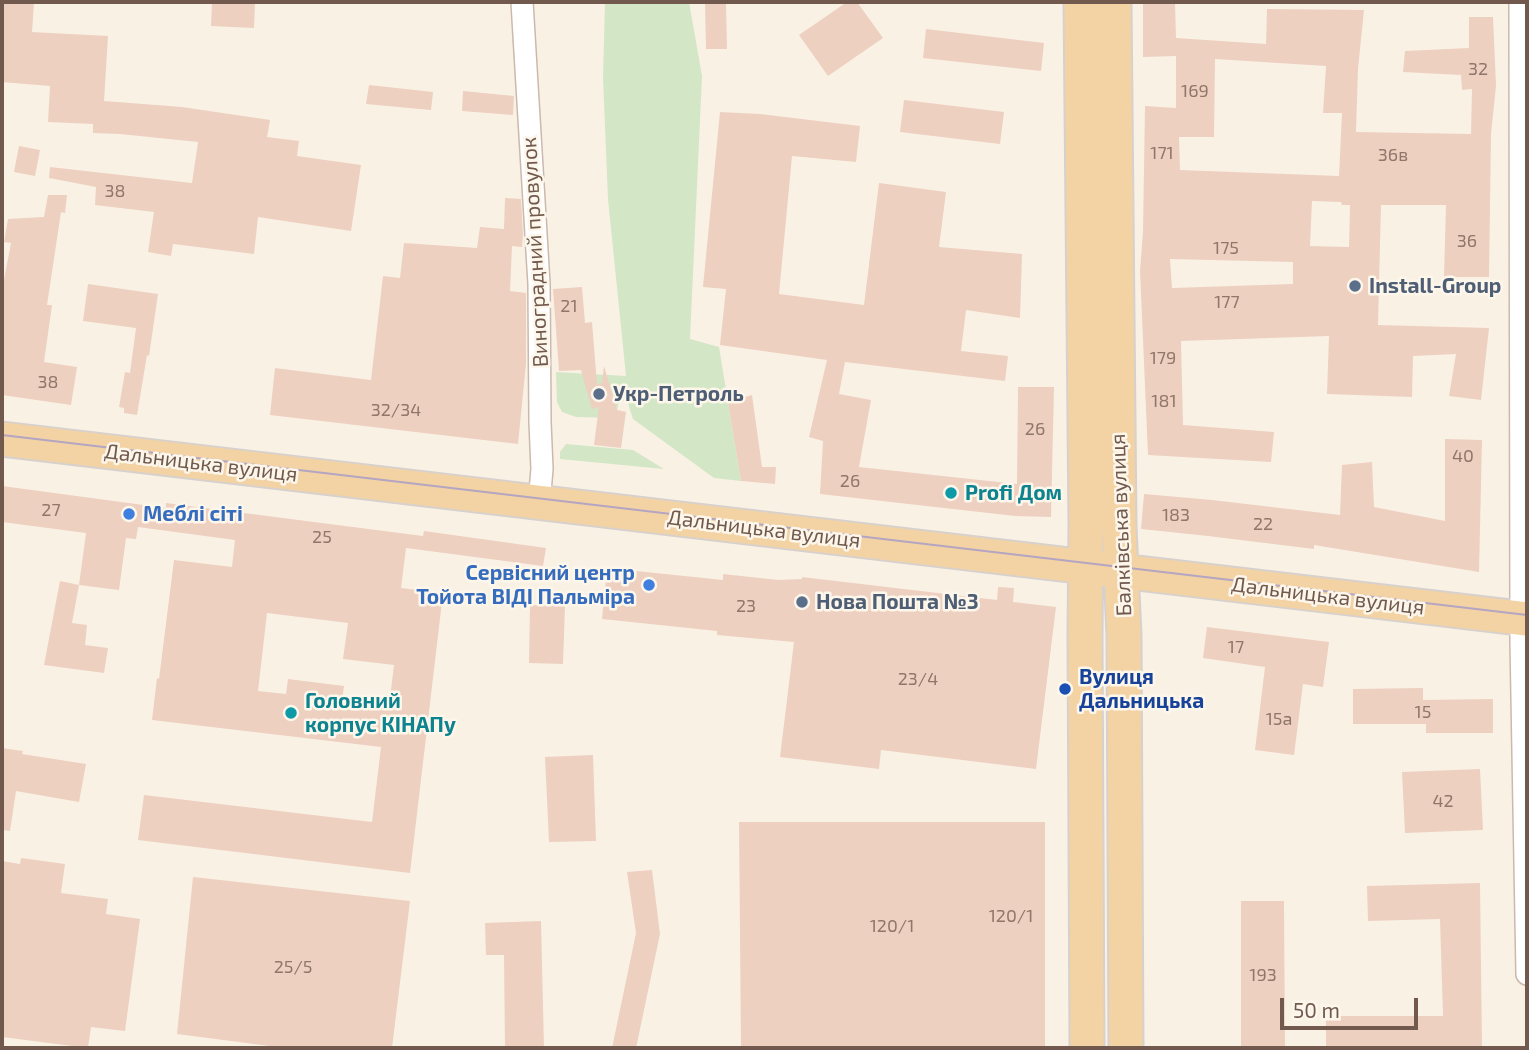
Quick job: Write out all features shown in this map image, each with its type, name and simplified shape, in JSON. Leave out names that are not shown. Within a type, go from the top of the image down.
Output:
[{"type":"main road","name":"Балківська вулиця","points":[[1081,2],[1087,1048]]},
{"type":"main road","name":"Балківська вулиця","points":[[1114,2],[1119,527],[1124,635],[1126,1048]]},
{"type":"main road","name":"Дальницька вулиця","points":[[2,439],[1524,619]]},
{"type":"street","name":"Виноградний провулок","points":[[522,2],[540,284],[542,469],[539,503]]},
{"type":"street","points":[[1520,2],[1527,974]]},
{"type":"green space","points":[[605,2],[689,2],[702,76],[690,339],[719,347],[741,481],[714,478],[633,419],[627,400],[619,402],[615,418],[576,417],[562,412],[557,402],[556,372],[626,376],[608,199],[603,77]]},
{"type":"green space","points":[[566,444],[633,450],[664,469],[560,459],[560,452]]},
{"type":"building","points":[[2,2],[34,3],[32,32],[108,36],[104,101],[182,107],[270,120],[267,137],[299,141],[297,156],[361,165],[351,231],[258,217],[254,254],[173,244],[171,256],[148,252],[154,212],[95,205],[96,187],[49,178],[50,167],[192,183],[198,142],[93,133],[93,124],[48,122],[50,86],[2,82]]},
{"type":"building","points":[[212,2],[255,2],[254,28],[211,26]]},
{"type":"building","points":[[705,2],[726,2],[727,49],[706,49]]},
{"type":"building","points":[[847,2],[857,2],[883,38],[828,76],[799,35]]},
{"type":"building","points":[[1143,2],[1175,2],[1176,38],[1266,44],[1267,9],[1364,10],[1358,69],[1356,132],[1471,134],[1472,89],[1462,90],[1461,75],[1403,72],[1405,51],[1469,48],[1469,17],[1493,17],[1496,86],[1491,134],[1489,277],[1444,277],[1446,205],[1381,205],[1378,325],[1489,328],[1481,400],[1449,396],[1456,354],[1413,356],[1412,397],[1327,394],[1329,336],[1181,341],[1183,425],[1274,432],[1271,462],[1148,455],[1140,271],[1145,106],[1176,108],[1176,56],[1143,57]],"holes":[[[1215,59],[1326,66],[1323,113],[1342,113],[1339,176],[1180,170],[1179,137],[1214,137]],[[1312,201],[1350,205],[1349,247],[1310,246]],[[1170,259],[1293,262],[1293,284],[1172,288]]]},
{"type":"building","points":[[926,29],[1044,43],[1041,71],[923,58]]},
{"type":"building","points":[[369,85],[433,92],[431,110],[366,104]]},
{"type":"building","points":[[463,91],[514,96],[513,115],[462,111]]},
{"type":"building","points":[[904,100],[1004,112],[1000,144],[900,132]]},
{"type":"building","points":[[720,112],[860,126],[856,162],[792,156],[779,294],[864,305],[879,183],[946,192],[939,247],[1022,254],[1020,318],[966,310],[961,351],[1008,356],[1005,381],[845,362],[839,394],[871,400],[859,467],[1017,484],[1018,387],[1054,387],[1051,517],[1015,516],[820,494],[823,441],[809,437],[827,360],[720,345],[726,289],[703,287]]},
{"type":"building","points":[[19,146],[40,150],[35,176],[14,172]]},
{"type":"building","points":[[48,195],[67,195],[65,213],[61,212],[47,305],[52,305],[44,362],[77,367],[71,405],[2,395],[3,285],[11,243],[4,242],[8,219],[44,217]]},
{"type":"building","points":[[505,198],[521,199],[523,235],[522,247],[512,246],[510,291],[526,293],[526,364],[518,444],[270,415],[275,368],[371,380],[383,276],[400,278],[404,243],[477,248],[480,227],[504,229]]},
{"type":"building","points":[[88,284],[158,294],[137,415],[124,413],[124,408],[119,407],[125,372],[130,373],[136,328],[83,321]]},
{"type":"building","points":[[582,287],[585,323],[592,322],[597,384],[602,383],[604,366],[617,410],[626,412],[621,448],[594,445],[599,407],[592,409],[581,370],[559,371],[553,289]]},
{"type":"building","points":[[752,395],[762,467],[776,467],[775,484],[741,481],[728,402]]},
{"type":"building","points":[[1445,439],[1482,440],[1479,572],[1314,545],[1314,549],[1141,529],[1144,494],[1340,515],[1342,465],[1372,462],[1374,507],[1445,521]]},
{"type":"building","name":"Головний корпус КІНАПу","points":[[2,486],[166,508],[166,503],[423,536],[424,531],[546,548],[543,566],[406,548],[401,588],[443,593],[410,873],[138,840],[144,795],[372,822],[381,747],[152,720],[174,560],[232,567],[235,540],[138,527],[136,539],[126,538],[119,590],[79,585],[86,533],[2,522]],"holes":[[[267,613],[348,623],[343,659],[394,665],[389,706],[342,701],[344,686],[288,679],[286,694],[258,691]]]},
{"type":"building","points":[[607,568],[723,580],[723,574],[778,580],[802,577],[997,600],[998,587],[1014,588],[1013,602],[1056,607],[1036,769],[881,750],[879,769],[780,757],[794,642],[717,635],[717,631],[602,619]]},
{"type":"building","points":[[60,581],[79,585],[72,623],[87,625],[85,645],[108,648],[104,673],[44,665]]},
{"type":"building","points":[[530,605],[565,606],[563,664],[529,663]]},
{"type":"building","points":[[1207,627],[1329,642],[1323,687],[1303,684],[1294,755],[1255,750],[1265,667],[1203,658]]},
{"type":"building","points":[[1423,688],[1423,700],[1493,699],[1493,733],[1426,733],[1426,724],[1353,724],[1353,689]]},
{"type":"building","points":[[2,748],[23,751],[22,754],[86,764],[79,802],[16,791],[10,831],[2,830]]},
{"type":"building","points":[[593,755],[596,841],[549,842],[545,757]]},
{"type":"building","points":[[1480,769],[1483,830],[1405,833],[1402,772]]},
{"type":"building","points":[[739,822],[1045,822],[1045,1048],[741,1048]]},
{"type":"building","points":[[21,858],[65,864],[61,893],[108,899],[106,914],[140,919],[125,1031],[91,1027],[88,1048],[2,1037],[2,861],[20,864]]},
{"type":"building","points":[[652,870],[660,934],[636,1048],[612,1048],[636,933],[627,872]]},
{"type":"building","points":[[193,877],[410,901],[392,1048],[285,1048],[177,1034]]},
{"type":"building","points":[[1480,883],[1482,1048],[1326,1048],[1326,1016],[1443,1016],[1440,919],[1368,921],[1367,886]]},
{"type":"building","points":[[1241,901],[1284,901],[1285,1048],[1241,1048]]},
{"type":"building","points":[[541,921],[544,1048],[505,1048],[504,955],[486,955],[485,923]]},
{"type":"tram line","points":[[2,435],[1527,615]]},
{"type":"place","name":"Install-Group","points":[[1355,286]]},
{"type":"place","name":"Укр-Петроль","points":[[599,394]]},
{"type":"place","name":"Profi Дом","points":[[951,493]]},
{"type":"place","name":"Меблі сіті","points":[[129,514]]},
{"type":"place","name":"Сервісний центр Тойота ВІДІ Пальміра","points":[[649,585]]},
{"type":"place","name":"Нова Пошта №3","points":[[802,602]]},
{"type":"place","name":"Вулиця Дальницька","points":[[1065,689]]},
{"type":"place","name":"Головний корпус КІНАПу","points":[[291,713]]}]
